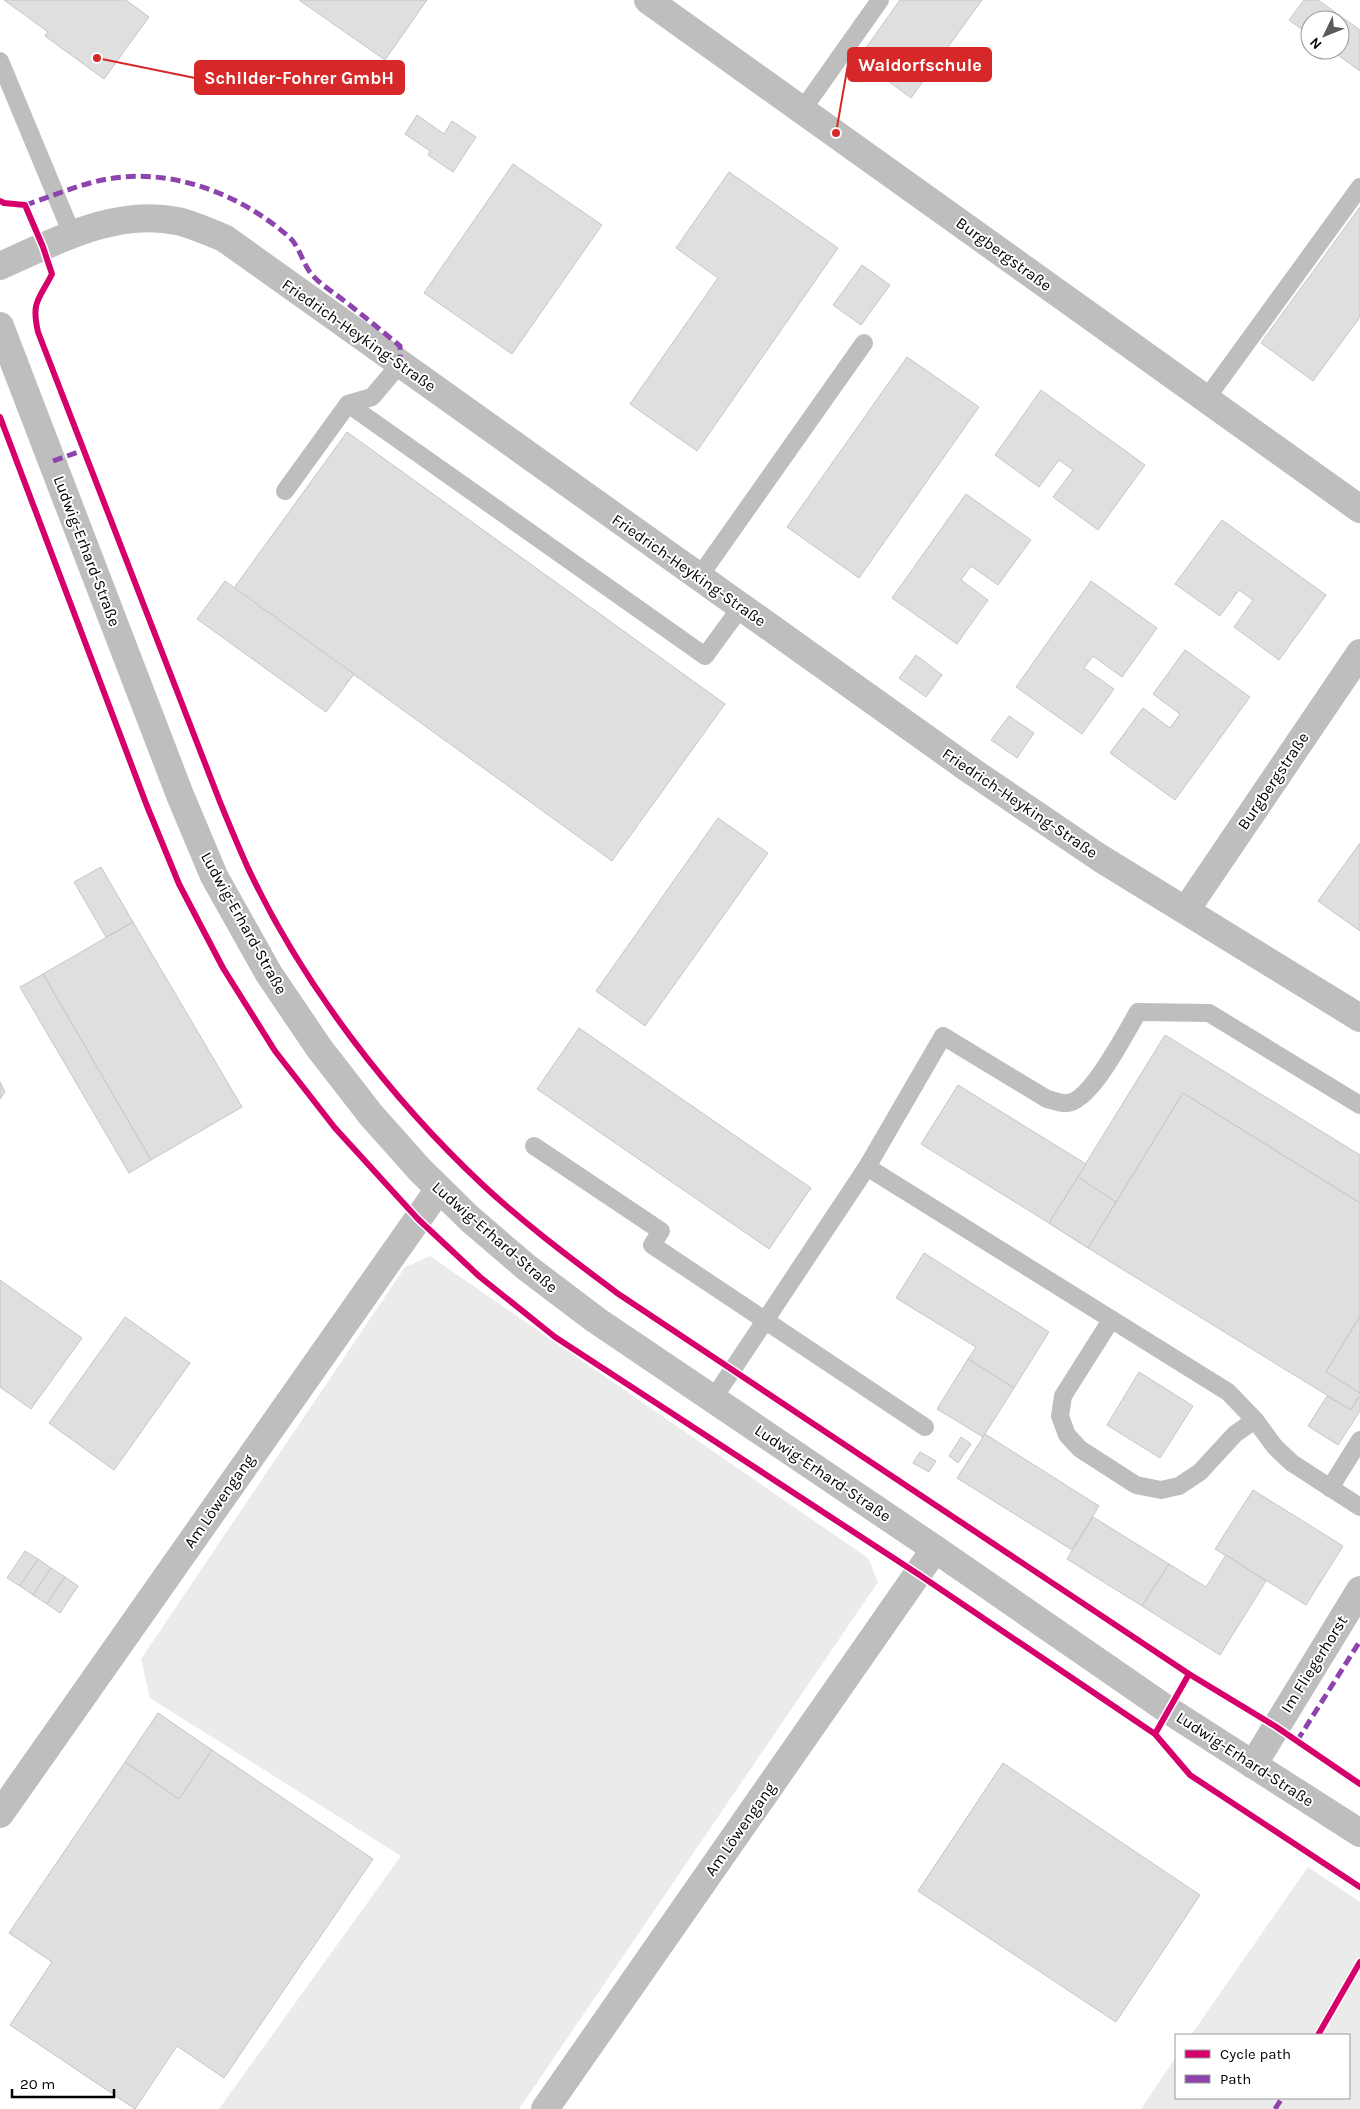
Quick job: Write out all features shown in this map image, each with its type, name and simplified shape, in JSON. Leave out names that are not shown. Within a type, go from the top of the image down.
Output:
[{"type":"street","name":"Burgbergstraße","points":[[648,0],[1360,508]]},
{"type":"street","name":"Friedrich-Heyking-Straße","points":[[0,266],[72,234],[106,223],[145,218],[177,221],[224,238],[972,772],[1100,858],[1360,1018]]},
{"type":"street","name":"Ludwig-Erhard-Straße","points":[[0,326],[180,795],[214,876],[269,974],[319,1048],[371,1115],[439,1189],[470,1219],[526,1267],[596,1320],[935,1549],[1168,1710],[1360,1833]]},
{"type":"street","name":"Burgbergstraße","points":[[1186,910],[1360,653]]},
{"type":"street","name":"Am Löwengang","points":[[0,1814],[439,1189]]},
{"type":"street","name":"Am Löwengang","points":[[546,2109],[935,1549]]},
{"type":"street","name":"Im Fliegerhorst","points":[[1253,1765],[1360,1590]]},
{"type":"lane","points":[[803,109],[880,0]]},
{"type":"lane","points":[[0,61],[72,234]]},
{"type":"lane","points":[[1206,399],[1360,186]]},
{"type":"lane","points":[[700,577],[864,343]]},
{"type":"lane","points":[[284,490],[348,404],[372,397],[400,364]]},
{"type":"lane","points":[[348,404],[705,656],[741,607]]},
{"type":"lane","points":[[713,1399],[867,1167],[944,1036],[1047,1099],[1067,1103],[1081,1098],[1092,1087],[1138,1012],[1209,1013],[1360,1105]]},
{"type":"lane","points":[[534,1146],[661,1231],[652,1245],[925,1427]]},
{"type":"lane","points":[[867,1167],[1228,1392],[1255,1420],[1275,1447],[1292,1462],[1360,1507]]},
{"type":"lane","points":[[1111,1320],[1063,1396],[1060,1416],[1067,1435],[1080,1450],[1136,1485],[1161,1490],[1179,1486],[1200,1472],[1235,1434],[1255,1420]]},
{"type":"lane","points":[[1330,1488],[1360,1440]]},
{"type":"shaded area","points":[[430,1256],[868,1558],[878,1582],[519,2109],[219,2109],[401,1856],[150,1698],[141,1659],[405,1267]]},
{"type":"shaded area","points":[[1308,1867],[1360,1902],[1360,2109],[1141,2109],[1175,2058],[1175,2099],[1350,2099],[1350,2034],[1192,2034]]},
{"type":"building","points":[[4,0],[126,0],[149,17],[104,79],[45,36],[48,32]]},
{"type":"building","points":[[299,0],[427,0],[385,60]]},
{"type":"building","points":[[900,0],[982,0],[911,98],[858,59]]},
{"type":"building","points":[[1304,0],[1318,0],[1332,10],[1300,10],[1300,28],[1289,20]]},
{"type":"building","points":[[1350,23],[1360,30],[1360,71],[1345,60],[1350,60]]},
{"type":"building","points":[[417,115],[444,134],[452,121],[476,137],[453,172],[428,155],[430,151],[405,134]]},
{"type":"building","points":[[513,164],[602,225],[512,354],[424,293]]},
{"type":"building","points":[[729,172],[838,248],[697,451],[630,404],[718,278],[676,248]]},
{"type":"building","points":[[1360,207],[1360,317],[1313,381],[1261,343]]},
{"type":"building","points":[[862,265],[890,285],[861,325],[833,305]]},
{"type":"building","points":[[907,357],[979,407],[859,578],[787,527]]},
{"type":"building","points":[[1041,390],[1145,465],[1098,530],[1053,497],[1073,470],[1059,460],[1039,487],[995,455]]},
{"type":"building","points":[[347,432],[725,704],[612,861],[234,588]]},
{"type":"building","points":[[966,494],[1031,540],[998,585],[971,566],[961,580],[988,600],[957,644],[892,598]]},
{"type":"building","points":[[1222,520],[1326,595],[1279,660],[1234,627],[1253,600],[1239,590],[1220,616],[1175,584]]},
{"type":"building","points":[[225,581],[354,674],[326,712],[197,619]]},
{"type":"building","points":[[1091,581],[1157,628],[1122,677],[1093,656],[1084,668],[1114,689],[1082,734],[1016,687]]},
{"type":"building","points":[[1185,650],[1250,697],[1175,800],[1110,753],[1143,708],[1170,728],[1180,714],[1153,694]]},
{"type":"building","points":[[916,655],[942,675],[926,697],[899,678]]},
{"type":"building","points":[[1009,716],[1034,733],[1017,758],[991,740]]},
{"type":"building","points":[[718,818],[768,853],[645,1026],[596,991]]},
{"type":"building","points":[[1360,843],[1360,931],[1318,901]]},
{"type":"building","points":[[101,867],[133,922],[106,937],[74,882]]},
{"type":"building","points":[[133,922],[242,1107],[151,1160],[43,974]]},
{"type":"building","points":[[43,974],[151,1160],[129,1173],[20,987]]},
{"type":"building","points":[[579,1028],[811,1188],[769,1249],[537,1089]]},
{"type":"building","points":[[1165,1035],[1360,1155],[1360,1203],[1183,1093],[1088,1248],[1049,1223]]},
{"type":"building","points":[[0,1082],[5,1092],[0,1099]]},
{"type":"building","points":[[958,1085],[1086,1164],[1049,1223],[921,1144]]},
{"type":"building","points":[[1183,1093],[1360,1203],[1360,1316],[1326,1372],[1360,1393],[1351,1410],[1088,1248]]},
{"type":"building","points":[[1078,1177],[1116,1202],[1088,1248],[1049,1223]]},
{"type":"building","points":[[924,1253],[1049,1332],[1014,1388],[968,1359],[976,1347],[896,1298]]},
{"type":"building","points":[[0,1280],[82,1338],[31,1409],[0,1387]]},
{"type":"building","points":[[1360,1316],[1360,1393],[1326,1372]]},
{"type":"building","points":[[125,1317],[190,1363],[114,1470],[49,1423]]},
{"type":"building","points":[[968,1359],[1014,1388],[983,1437],[937,1409]]},
{"type":"building","points":[[1139,1372],[1193,1406],[1160,1458],[1107,1425]]},
{"type":"building","points":[[1327,1396],[1351,1410],[1360,1396],[1360,1411],[1338,1445],[1308,1426]]},
{"type":"building","points":[[985,1434],[1099,1506],[1072,1550],[957,1478]]},
{"type":"building","points":[[961,1437],[971,1444],[958,1463],[949,1456]]},
{"type":"building","points":[[920,1452],[936,1461],[929,1472],[913,1463]]},
{"type":"building","points":[[1253,1490],[1343,1546],[1306,1605],[1215,1549]]},
{"type":"building","points":[[1093,1517],[1169,1564],[1142,1606],[1067,1559]]},
{"type":"building","points":[[25,1551],[38,1559],[20,1586],[7,1578]]},
{"type":"building","points":[[1226,1555],[1266,1581],[1220,1655],[1142,1606],[1169,1564],[1206,1587]]},
{"type":"building","points":[[38,1559],[51,1568],[33,1595],[20,1586]]},
{"type":"building","points":[[51,1568],[65,1577],[47,1604],[33,1595]]},
{"type":"building","points":[[65,1577],[78,1586],[60,1613],[47,1604]]},
{"type":"building","points":[[158,1713],[212,1750],[179,1799],[125,1762]]},
{"type":"building","points":[[212,1750],[373,1859],[224,2078],[177,2046],[135,2109],[10,2025],[52,1962],[9,1933],[125,1762],[179,1799]]},
{"type":"building","points":[[1003,1763],[1200,1895],[1116,2022],[918,1891]]},
{"type":"marked path","points":[[25,205],[90,183],[116,178],[143,176],[169,179],[221,194],[245,206],[288,236],[296,245],[314,277],[400,346],[400,364]]},
{"type":"marked path","points":[[53,461],[84,450]]},
{"type":"marked path","points":[[1297,1741],[1360,1641]]},
{"type":"marked path","points":[[1275,2109],[1281,2099]]},
{"type":"cycle path","points":[[0,201],[25,205],[43,247],[52,274],[36,307],[35,314],[38,332],[220,802],[248,868],[270,912],[322,997],[351,1038],[415,1116],[484,1186],[549,1241],[617,1293],[1189,1674],[1275,1726],[1360,1784]]},
{"type":"cycle path","points":[[0,417],[147,806],[179,884],[223,968],[275,1051],[335,1128],[418,1219],[480,1277],[555,1337],[918,1574],[1155,1734]]},
{"type":"cycle path","points":[[1189,1674],[1155,1734],[1190,1775],[1360,1887]]},
{"type":"cycle path","points":[[1319,2034],[1360,1962]]},
{"type":"place","name":"Schilder-Fohrer GmbH","points":[[97,58]]},
{"type":"place","name":"Waldorfschule","points":[[836,133]]}]
